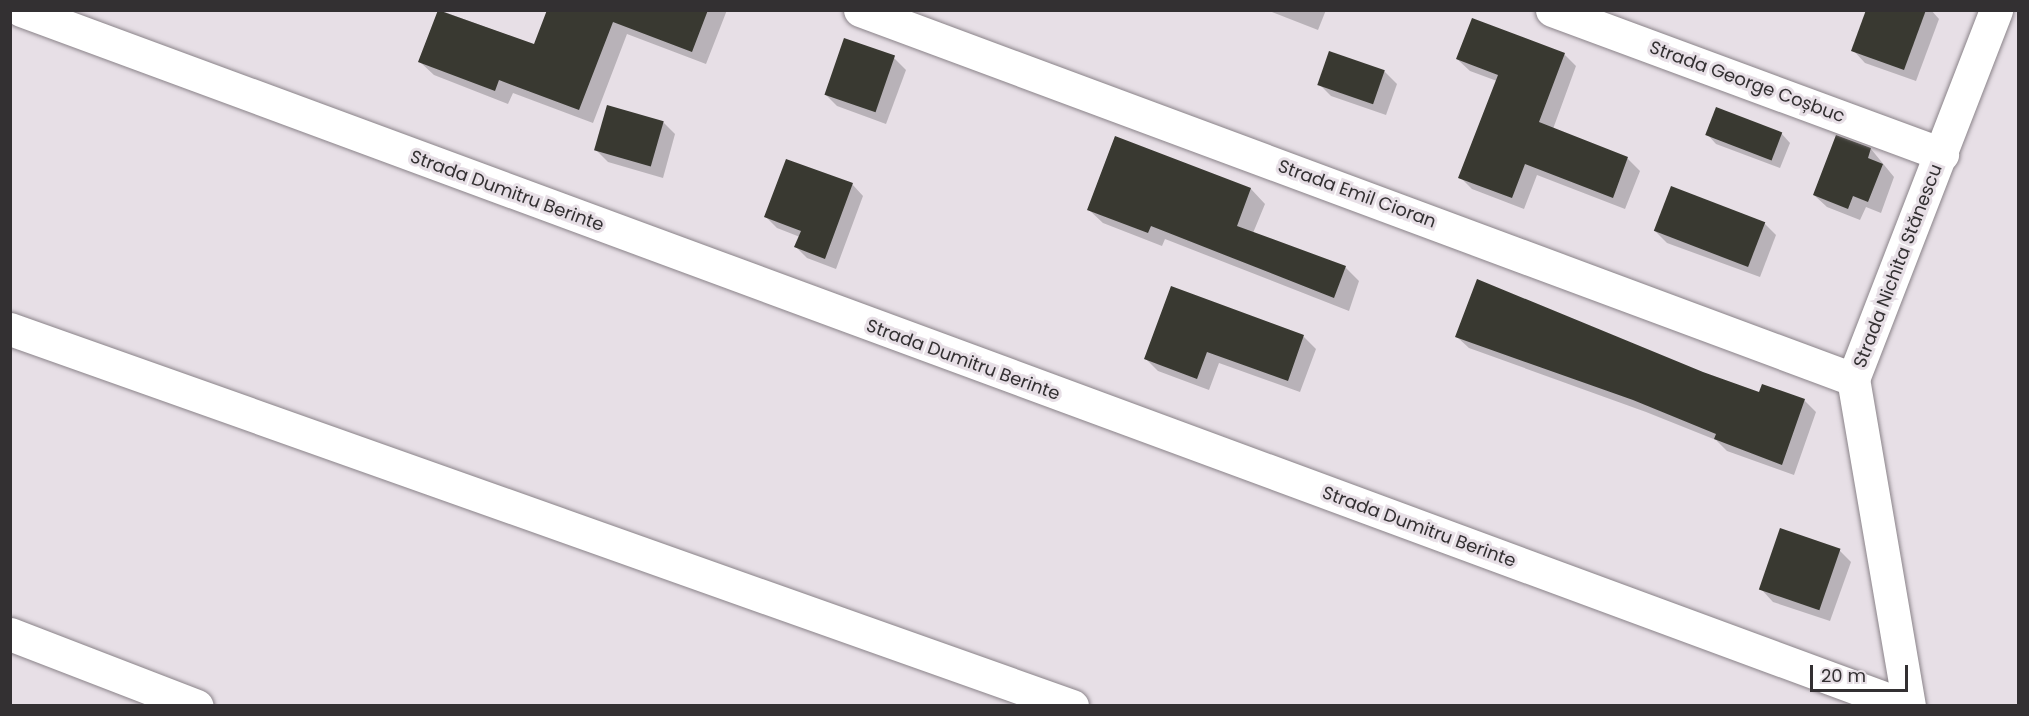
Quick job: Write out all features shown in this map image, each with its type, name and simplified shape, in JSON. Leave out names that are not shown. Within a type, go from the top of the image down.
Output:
[{"type":"street","name":"Strada Dumitru Berinte","points":[[21,10],[1908,705]]},
{"type":"street","name":"Strada Emil Cioran","points":[[860,10],[1853,379]]},
{"type":"street","name":"Strada George Coșbuc","points":[[1552,10],[1942,154]]},
{"type":"street","name":"Strada Nichita Stănescu","points":[[1908,705],[1853,379],[1996,10]]},
{"type":"street","points":[[10,329],[1072,705]]},
{"type":"street","points":[[10,634],[197,705]]},
{"type":"building","points":[[438,10],[534,44],[547,10],[708,10],[692,52],[613,22],[579,110],[499,80],[495,91],[418,62]]},
{"type":"building","points":[[1866,10],[1926,10],[1904,70],[1851,51]]},
{"type":"building","points":[[1472,18],[1565,53],[1539,122],[1628,157],[1613,198],[1525,164],[1512,198],[1458,178],[1498,75],[1456,59]]},
{"type":"building","points":[[844,38],[895,56],[876,112],[824,95]]},
{"type":"building","points":[[1329,51],[1385,70],[1373,104],[1317,85]]},
{"type":"building","points":[[607,105],[664,121],[651,166],[594,150]]},
{"type":"building","points":[[1716,107],[1782,132],[1772,160],[1705,135]]},
{"type":"building","points":[[1836,135],[1871,148],[1868,158],[1883,164],[1868,202],[1853,196],[1848,209],[1813,195]]},
{"type":"building","points":[[1115,136],[1251,188],[1237,226],[1346,266],[1334,298],[1151,226],[1148,233],[1087,210]]},
{"type":"building","points":[[786,159],[853,183],[825,259],[794,247],[801,231],[764,217]]},
{"type":"building","points":[[1671,186],[1765,222],[1748,267],[1654,231]]},
{"type":"building","points":[[1477,279],[1703,372],[1759,392],[1762,384],[1805,399],[1782,465],[1714,439],[1716,434],[1633,400],[1455,337]]},
{"type":"building","points":[[1171,286],[1304,335],[1288,381],[1207,352],[1197,379],[1144,359]]},
{"type":"building","points":[[1780,528],[1841,549],[1819,610],[1759,589]]}]
